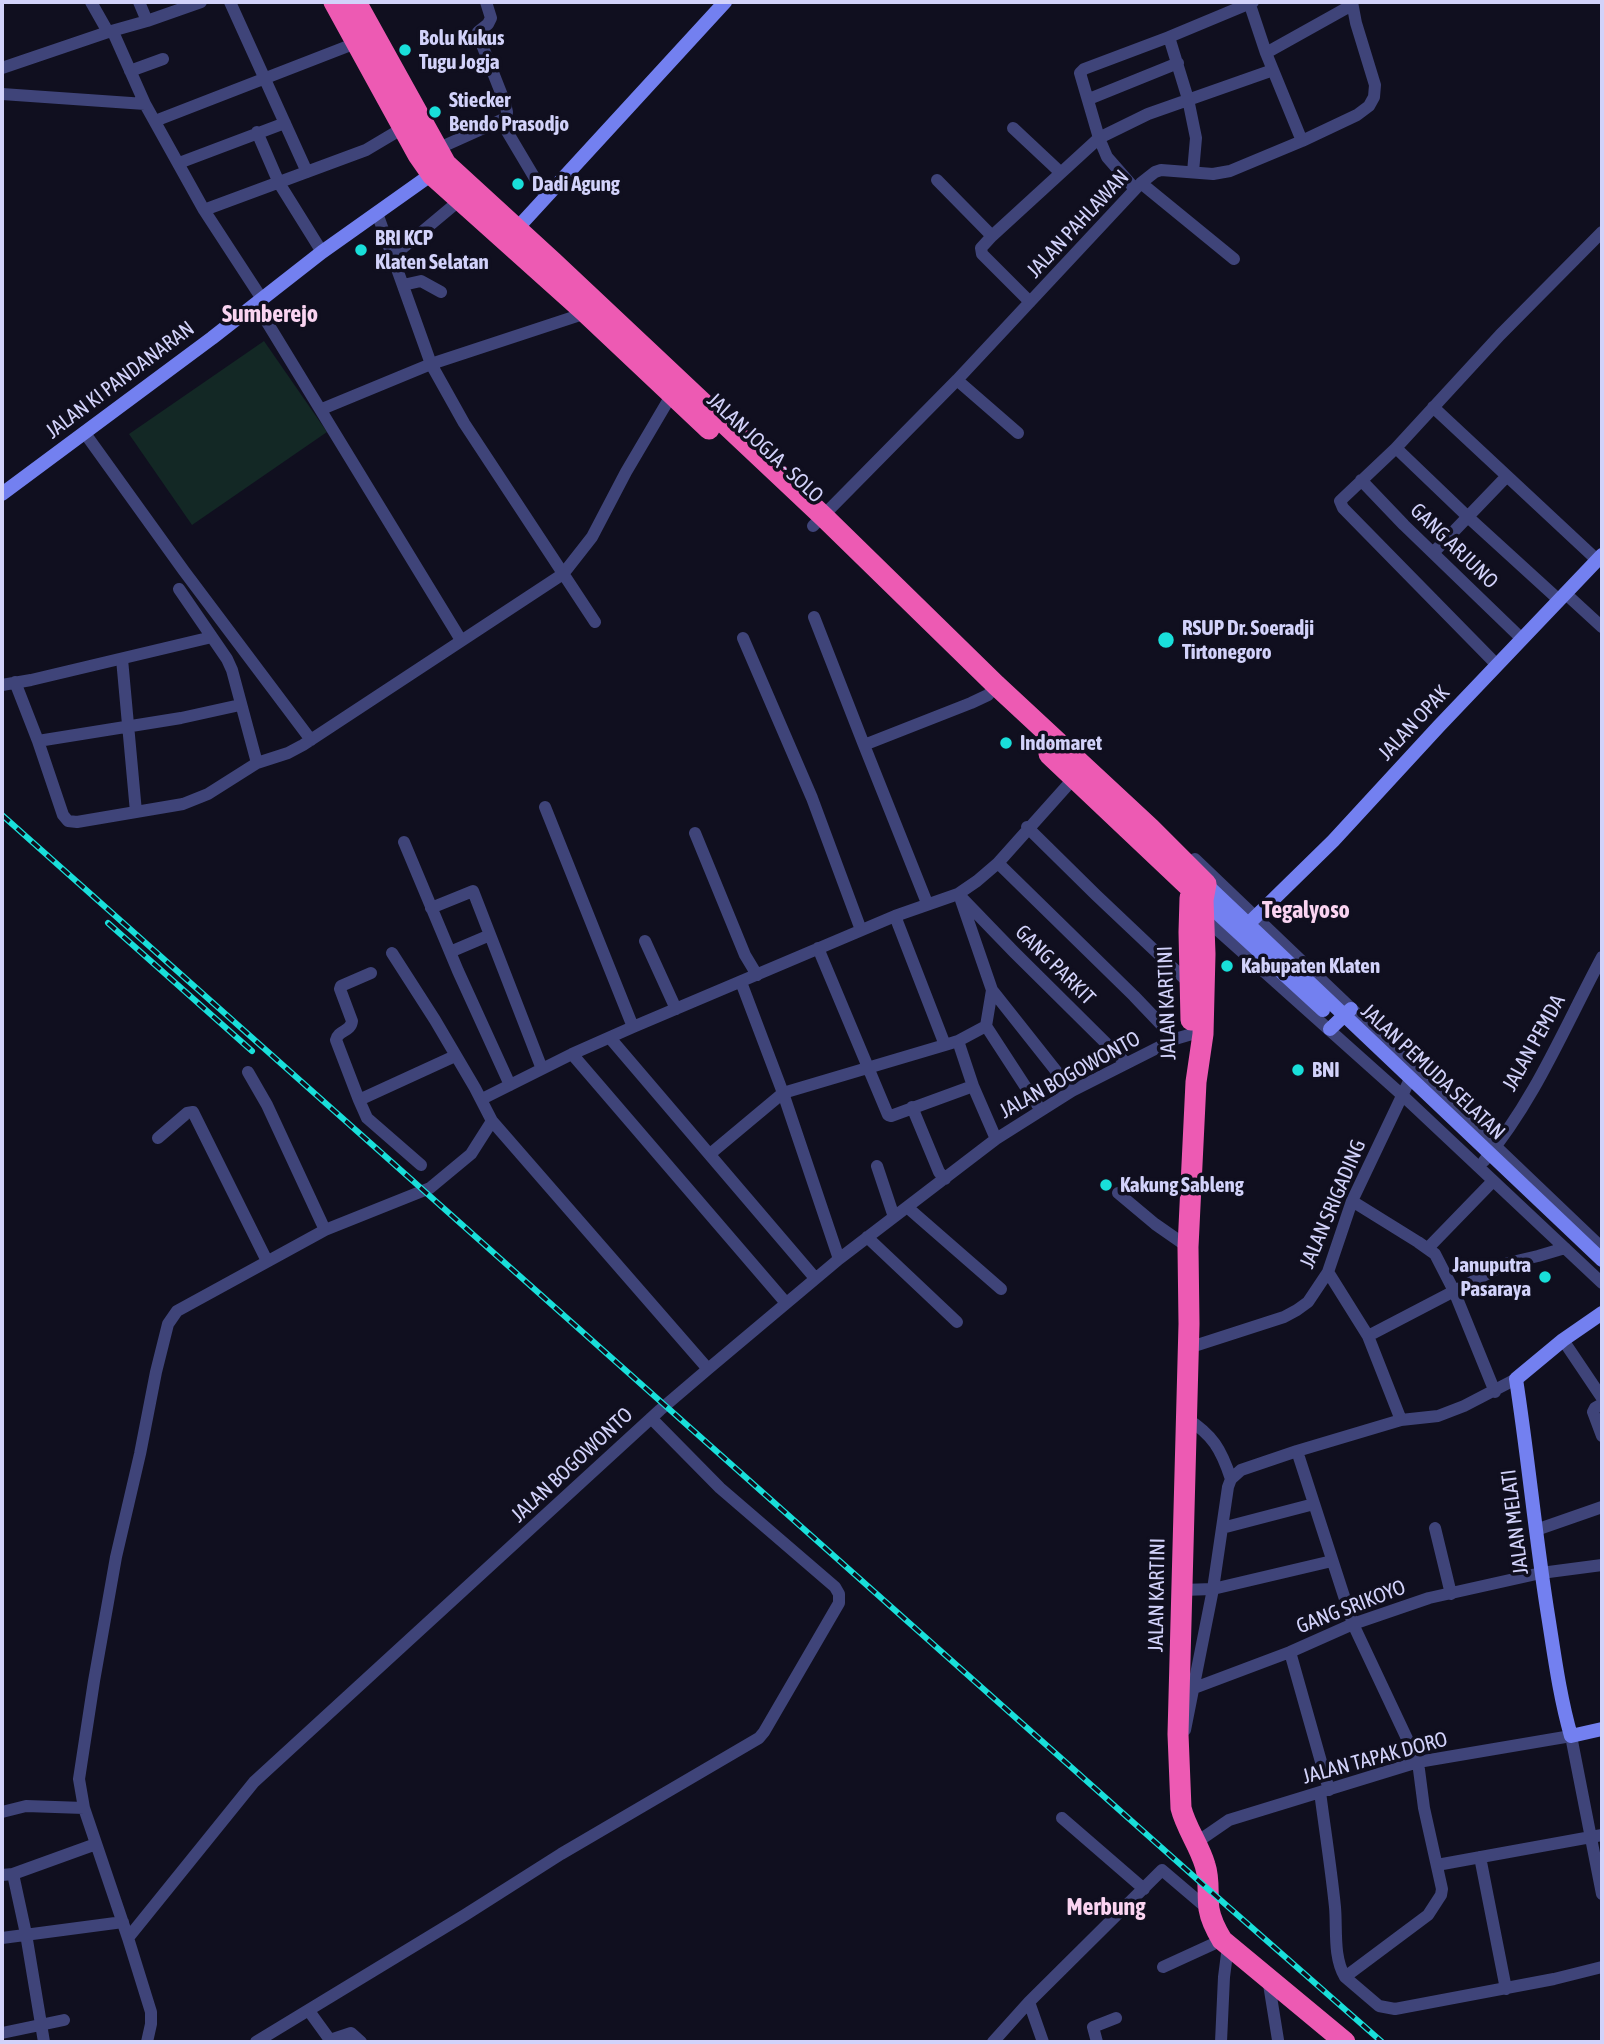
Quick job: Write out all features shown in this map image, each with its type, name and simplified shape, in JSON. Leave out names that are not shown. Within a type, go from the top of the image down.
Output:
[{"type":"highway","name":"JALAN JOGJA - SOLO","points":[[334,2],[403,128],[586,313],[672,394],[818,521]]},
{"type":"highway","name":"JALAN JOGJA - SOLO","points":[[356,2],[460,200],[511,236],[818,521],[992,690],[1074,778],[1198,897]]},
{"type":"highway","name":"JALAN JOGJA - SOLO","points":[[992,690],[1150,828],[1198,897]]},
{"type":"highway","name":"JALAN KARTINI","points":[[1198,897],[1205,954],[1203,1034],[1196,1082],[1188,1247],[1182,1590],[1187,1690],[1178,1760],[1181,1808],[1197,1842],[1209,1880],[1212,1923],[1225,1943],[1345,2042]]},
{"type":"highway","name":"JALAN KARTINI","points":[[1196,1082],[1183,1037],[1198,897]]},
{"type":"street","points":[[92,2],[111,32],[145,104],[204,210],[461,640]]},
{"type":"street","points":[[138,2],[148,21]]},
{"type":"street","points":[[2,68],[201,2]]},
{"type":"street","points":[[230,2],[307,172]]},
{"type":"street","points":[[486,2],[491,18],[478,32],[505,103],[505,128],[547,197]]},
{"type":"street","points":[[511,236],[725,2]]},
{"type":"street","points":[[1234,260],[1138,186],[1107,157],[1080,71],[1251,2],[1266,53],[1302,141]]},
{"type":"street","points":[[1266,53],[1352,3]]},
{"type":"street","name":"JALAN PAHLAWAN","points":[[818,521],[957,380],[1138,186],[1155,172],[1161,170],[1213,174],[1230,171],[1302,141],[1357,115],[1369,106],[1374,97],[1375,85],[1352,3]]},
{"type":"street","points":[[1169,37],[1188,99],[1196,138],[1193,172]]},
{"type":"street","points":[[155,121],[356,43]]},
{"type":"street","points":[[130,71],[163,59]]},
{"type":"street","points":[[1089,99],[1178,63]]},
{"type":"street","points":[[1030,302],[982,254],[981,248],[992,236],[1099,138],[1148,114],[1273,70]]},
{"type":"street","points":[[2,94],[145,104]]},
{"type":"street","points":[[438,162],[506,118]]},
{"type":"street","points":[[179,163],[285,122]]},
{"type":"street","points":[[204,210],[366,150],[403,128]]},
{"type":"street","points":[[1013,128],[1061,173]]},
{"type":"street","points":[[257,132],[279,183],[322,252]]},
{"type":"street","name":"JALAN KI PANDANARAN","points":[[2,494],[377,213],[438,162]]},
{"type":"street","points":[[937,180],[992,236]]},
{"type":"street","points":[[393,256],[460,200]]},
{"type":"street","points":[[377,213],[431,364],[464,423],[596,622]]},
{"type":"street","points":[[1497,665],[1340,504],[1343,497],[1396,448],[1500,335],[1602,232]]},
{"type":"street","points":[[403,285],[421,281],[441,292]]},
{"type":"street","points":[[322,409],[431,364],[586,313]]},
{"type":"street","points":[[957,380],[1018,433]]},
{"type":"street","points":[[15,682],[63,815],[68,821],[77,822],[196,800],[257,763],[288,753],[311,740],[563,574],[592,537],[672,394]]},
{"type":"street","points":[[1433,407],[1600,558]]},
{"type":"street","points":[[84,432],[311,740]]},
{"type":"street","points":[[1396,448],[1468,517],[1562,597],[1602,627]]},
{"type":"street","points":[[1433,553],[1507,476]]},
{"type":"street","name":"GANG ARJUNO","points":[[1361,480],[1522,639]]},
{"type":"street","name":"JALAN OPAK","points":[[1248,925],[1328,847],[1600,558]]},
{"type":"street","points":[[179,589],[232,670],[257,763]]},
{"type":"street","points":[[814,617],[927,903]]},
{"type":"street","points":[[2,685],[212,637]]},
{"type":"street","points":[[743,638],[812,797],[861,930]]},
{"type":"street","points":[[122,659],[136,812]]},
{"type":"street","points":[[864,745],[992,690]]},
{"type":"street","points":[[38,741],[181,718],[240,705]]},
{"type":"street","points":[[482,1100],[572,1054],[633,1027],[927,903],[959,895],[998,863],[1027,827],[1074,778]]},
{"type":"street","points":[[545,807],[633,1027]]},
{"type":"street","points":[[1027,827],[1189,983]]},
{"type":"street","points":[[1150,828],[1170,835],[1248,925],[1309,984],[1340,1019]]},
{"type":"street","points":[[695,833],[745,955],[757,975]]},
{"type":"street","points":[[404,842],[450,953],[510,1085]]},
{"type":"street","points":[[998,863],[1134,996],[1183,1037]]},
{"type":"street","points":[[431,908],[472,891],[542,1069]]},
{"type":"street","points":[[959,895],[992,990],[1072,1091]]},
{"type":"street","name":"GANG PARKIT","points":[[959,895],[1126,1063]]},
{"type":"street","points":[[1198,897],[1340,1019],[1489,1153]]},
{"type":"street","name":"JALAN PEMUDA SELATAN","points":[[1198,897],[1248,925],[1309,984],[1405,1087],[1489,1153],[1508,1178],[1602,1272]]},
{"type":"street","points":[[895,916],[996,1139]]},
{"type":"street","points":[[450,953],[490,935]]},
{"type":"street","points":[[645,942],[676,1009]]},
{"type":"street","points":[[818,948],[888,1115],[972,1086]]},
{"type":"street","points":[[392,953],[417,990],[492,1121],[708,1369]]},
{"type":"street","name":"JALAN PEMDA","points":[[1489,1153],[1556,1051],[1602,957]]},
{"type":"street","points":[[371,973],[341,986],[340,994],[352,1021],[337,1040],[367,1118],[421,1165]]},
{"type":"street","points":[[741,982],[783,1093],[839,1258]]},
{"type":"street","points":[[992,990],[986,1026],[1040,1109]]},
{"type":"street","points":[[710,1154],[783,1093],[952,1043],[986,1026]]},
{"type":"street","name":"JALAN BOGOWONTO","points":[[128,1938],[254,1782],[651,1418],[708,1369],[839,1258],[996,1139],[1072,1091],[1183,1037]]},
{"type":"street","points":[[610,1038],[815,1278]]},
{"type":"street","points":[[572,1054],[786,1303]]},
{"type":"street","points":[[359,1100],[455,1056]]},
{"type":"street","points":[[248,1072],[267,1105],[325,1230]]},
{"type":"street","points":[[1405,1087],[1508,1178],[1602,1248]]},
{"type":"street","name":"JALAN SRIGADING","points":[[1188,1349],[1251,1328],[1308,1303],[1328,1272],[1352,1201],[1405,1087]]},
{"type":"street","points":[[912,1107],[939,1172],[945,1179]]},
{"type":"street","points":[[159,1138],[187,1112],[193,1112],[267,1261]]},
{"type":"street","points":[[147,2042],[151,2012],[84,1808],[79,1779],[116,1557],[168,1324],[177,1311],[325,1230],[430,1188],[471,1154],[492,1121]]},
{"type":"street","points":[[877,1166],[894,1217]]},
{"type":"street","points":[[1508,1178],[1565,1248],[1602,1283]]},
{"type":"street","points":[[1428,1248],[1508,1178]]},
{"type":"street","name":"JALAN PEMUDA SELATAN","points":[[1508,1178],[1602,1261]]},
{"type":"street","points":[[1118,1193],[1188,1247]]},
{"type":"street","points":[[1352,1201],[1428,1248],[1439,1261],[1495,1392]]},
{"type":"street","points":[[907,1207],[1001,1289]]},
{"type":"street","points":[[867,1237],[957,1322]]},
{"type":"street","points":[[1368,1336],[1508,1263],[1565,1248]]},
{"type":"street","points":[[1328,1272],[1368,1336],[1401,1420]]},
{"type":"street","points":[[1231,1479],[1241,1470],[1297,1451],[1401,1420],[1438,1416],[1495,1392],[1602,1313]]},
{"type":"street","points":[[1563,1340],[1602,1398]]},
{"type":"street","name":"JALAN MELATI","points":[[1516,1379],[1541,1573],[1561,1699],[1571,1736]]},
{"type":"street","points":[[1602,1404],[1593,1412],[1602,1436]]},
{"type":"street","points":[[256,2042],[561,1854],[759,1738],[839,1603],[839,1594],[835,1587],[720,1488],[651,1418]]},
{"type":"street","points":[[1186,1418],[1210,1436],[1220,1451],[1231,1479],[1213,1589],[1187,1690]]},
{"type":"street","points":[[1297,1451],[1353,1624],[1418,1762],[1441,1895],[1428,1915],[1345,1977]]},
{"type":"street","points":[[1222,1528],[1314,1504]]},
{"type":"street","points":[[1536,1530],[1602,1507]]},
{"type":"street","points":[[1435,1528],[1451,1594]]},
{"type":"street","points":[[1182,1590],[1213,1589],[1332,1561]]},
{"type":"street","name":"GANG SRIKOYO","points":[[1187,1690],[1290,1652],[1353,1624],[1429,1598],[1541,1573],[1602,1565]]},
{"type":"street","points":[[1290,1652],[1325,1791],[1338,1959],[1345,1977],[1379,2006],[1391,2009],[1506,1989],[1602,1967]]},
{"type":"street","points":[[1602,1729],[1571,1736],[1597,1836],[1602,1894]]},
{"type":"street","name":"JALAN TAPAK DORO","points":[[1197,1842],[1229,1820],[1418,1762],[1571,1736]]},
{"type":"street","points":[[2,1812],[26,1806],[84,1808]]},
{"type":"street","points":[[1062,1818],[1144,1889]]},
{"type":"street","points":[[1437,1865],[1597,1836]]},
{"type":"street","points":[[44,2042],[26,1934],[7,1875],[96,1844]]},
{"type":"street","points":[[1480,1857],[1506,1989]]},
{"type":"street","points":[[993,2042],[1162,1870],[1209,1910]]},
{"type":"street","points":[[2,1937],[123,1922]]},
{"type":"street","points":[[1163,1967],[1225,1943],[1221,2042]]},
{"type":"street","points":[[1268,1978],[1278,2040]]},
{"type":"street","points":[[1030,2002],[1043,2042]]},
{"type":"street","points":[[309,2011],[330,2040],[350,2033],[361,2042]]},
{"type":"street","points":[[1097,2042],[1093,2027],[1116,2018]]},
{"type":"street","points":[[2,2033],[64,2020]]},
{"type":"green space","points":[[264,341],[327,432],[192,525],[129,434]]},
{"type":"railway","points":[[2,815],[1382,2042]]},
{"type":"railway","points":[[108,923],[252,1051]]},
{"type":"place","name":"Bolu Kukus Tugu Jogja","points":[[405,50]]},
{"type":"place","name":"Stiecker Bendo Prasodjo","points":[[435,112]]},
{"type":"place","name":"Dadi Agung","points":[[518,184]]},
{"type":"place","name":"BRI KCP Klaten Selatan","points":[[361,250]]},
{"type":"place","name":"RSUP Dr. Soeradji Tirtonegoro","points":[[1166,640]]},
{"type":"place","name":"Indomaret","points":[[1006,743]]},
{"type":"place","name":"Kabupaten Klaten","points":[[1227,966]]},
{"type":"place","name":"BNI","points":[[1298,1070]]},
{"type":"place","name":"Kakung Sableng","points":[[1106,1185]]},
{"type":"place","name":"Januputra Pasaraya","points":[[1545,1277]]},
{"type":"district","name":"Sumberejo","points":[[270,314]]},
{"type":"district","name":"Tegalyoso","points":[[1306,910]]},
{"type":"district","name":"Merbung","points":[[1106,1907]]}]
